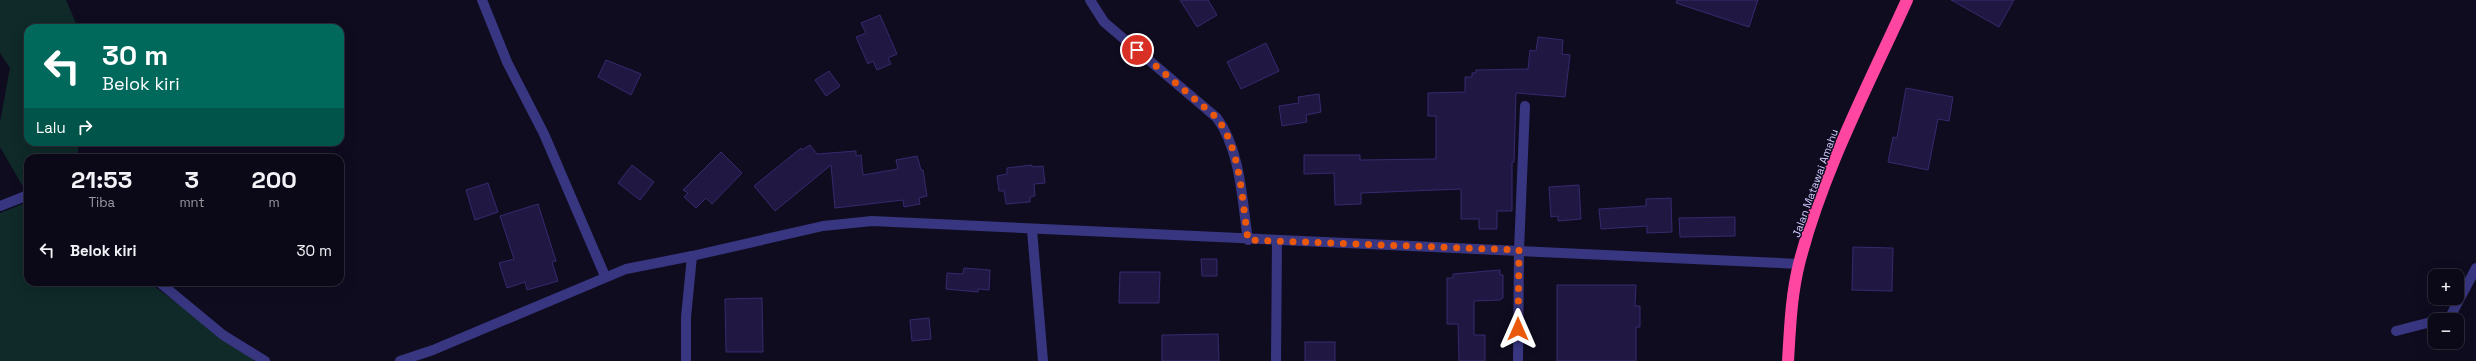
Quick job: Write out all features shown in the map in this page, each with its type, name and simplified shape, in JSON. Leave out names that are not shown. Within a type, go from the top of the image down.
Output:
[{"type":"highway","name":"Jalan Matawai Amahu","points":[[1788,361],[1793,297],[1799,264],[1836,157],[1907,0]]},
{"type":"street","points":[[482,0],[508,62],[544,134],[605,276]]},
{"type":"street","points":[[1090,0],[1104,22],[1217,118],[1225,128],[1235,160],[1248,240]]},
{"type":"street","points":[[1518,361],[1519,250],[1525,106]]},
{"type":"street","points":[[0,206],[24,197]]},
{"type":"street","points":[[400,361],[447,344],[605,276],[626,269],[692,256],[823,226],[872,221],[1032,230],[1519,250],[1799,264]]},
{"type":"street","points":[[1032,230],[1043,361]]},
{"type":"street","points":[[1276,361],[1277,240]]},
{"type":"street","points":[[686,361],[686,317],[692,256]]},
{"type":"street","points":[[2453,313],[2476,268]]},
{"type":"street","points":[[164,286],[223,335],[265,361]]},
{"type":"street","points":[[2396,331],[2428,323]]},
{"type":"green space","points":[[0,0],[66,0],[76,24],[24,24],[24,146],[78,146],[78,154],[24,154],[24,188],[0,147],[0,122],[10,68],[0,53]]},
{"type":"green space","points":[[24,204],[24,286],[154,286],[255,359],[253,361],[0,361],[0,213]]},
{"type":"building","points":[[1180,0],[1208,0],[1217,15],[1197,27]]},
{"type":"building","points":[[1677,0],[1758,0],[1749,27],[1676,3]]},
{"type":"building","points":[[1951,0],[2014,0],[1999,27]]},
{"type":"building","points":[[880,15],[897,54],[888,58],[891,64],[877,70],[873,61],[868,64],[856,37],[866,33],[861,23]]},
{"type":"building","points":[[1538,37],[1563,40],[1562,54],[1570,55],[1565,97],[1516,93],[1514,162],[1512,162],[1512,211],[1497,211],[1497,229],[1479,229],[1479,219],[1461,219],[1461,189],[1361,193],[1361,204],[1335,205],[1334,173],[1304,174],[1304,155],[1360,155],[1360,160],[1436,159],[1436,116],[1428,116],[1428,93],[1465,92],[1465,77],[1472,77],[1472,73],[1476,73],[1476,70],[1528,69],[1530,50],[1536,51]]},
{"type":"building","points":[[1266,43],[1279,71],[1241,89],[1227,62]]},
{"type":"building","points":[[606,60],[641,74],[631,95],[598,77]]},
{"type":"building","points":[[829,71],[840,86],[826,96],[815,80]]},
{"type":"building","points":[[1906,88],[1953,97],[1949,121],[1938,119],[1928,170],[1888,162],[1893,137],[1897,138]]},
{"type":"building","points":[[1319,94],[1321,112],[1306,115],[1307,122],[1282,126],[1279,106],[1299,103],[1298,97]]},
{"type":"building","points":[[810,145],[817,154],[856,151],[856,156],[861,155],[863,175],[898,169],[896,160],[917,156],[921,170],[923,170],[927,196],[919,198],[920,204],[904,207],[903,200],[835,208],[831,165],[775,211],[754,186],[801,148],[802,150]]},
{"type":"building","points":[[721,152],[742,173],[712,204],[706,198],[696,208],[684,197],[688,193],[683,190]]},
{"type":"building","points":[[632,165],[654,182],[640,200],[618,183]]},
{"type":"building","points":[[1032,165],[1032,167],[1043,166],[1045,183],[1034,184],[1035,196],[1030,197],[1030,202],[1006,204],[1004,191],[999,191],[997,176],[1007,174],[1007,168]]},
{"type":"building","points":[[488,183],[498,212],[475,220],[466,190]]},
{"type":"building","points":[[1579,185],[1581,219],[1558,221],[1558,216],[1551,217],[1549,187]]},
{"type":"building","points":[[1671,198],[1672,232],[1647,233],[1647,226],[1601,229],[1599,209],[1646,206],[1646,199]]},
{"type":"building","points":[[538,204],[556,261],[552,262],[558,281],[527,290],[525,282],[507,288],[499,263],[514,259],[500,216]]},
{"type":"building","points":[[1735,217],[1735,236],[1680,237],[1679,218]]},
{"type":"building","points":[[1853,247],[1893,248],[1892,291],[1852,290]]},
{"type":"building","points":[[1201,259],[1217,259],[1217,276],[1202,276]]},
{"type":"building","points":[[964,268],[990,270],[989,290],[978,289],[978,292],[946,289],[947,273],[963,274]]},
{"type":"building","points":[[1500,270],[1500,275],[1503,275],[1503,298],[1500,300],[1474,301],[1474,335],[1485,335],[1485,361],[1459,361],[1458,324],[1447,324],[1447,278],[1453,278],[1453,274]]},
{"type":"building","points":[[1120,272],[1160,272],[1159,303],[1119,303]]},
{"type":"building","points":[[1557,285],[1636,285],[1635,306],[1640,306],[1640,327],[1636,327],[1636,361],[1557,361]]},
{"type":"building","points":[[762,298],[763,352],[726,352],[725,299]]},
{"type":"building","points":[[929,318],[931,339],[912,341],[910,320]]},
{"type":"building","points":[[1218,334],[1219,361],[1162,361],[1162,335]]},
{"type":"building","points":[[1305,342],[1335,342],[1335,361],[1305,361]]},
{"type":"route","points":[[1137,50],[1217,118],[1225,128],[1235,160],[1248,240],[1519,250],[1518,329]]}]
